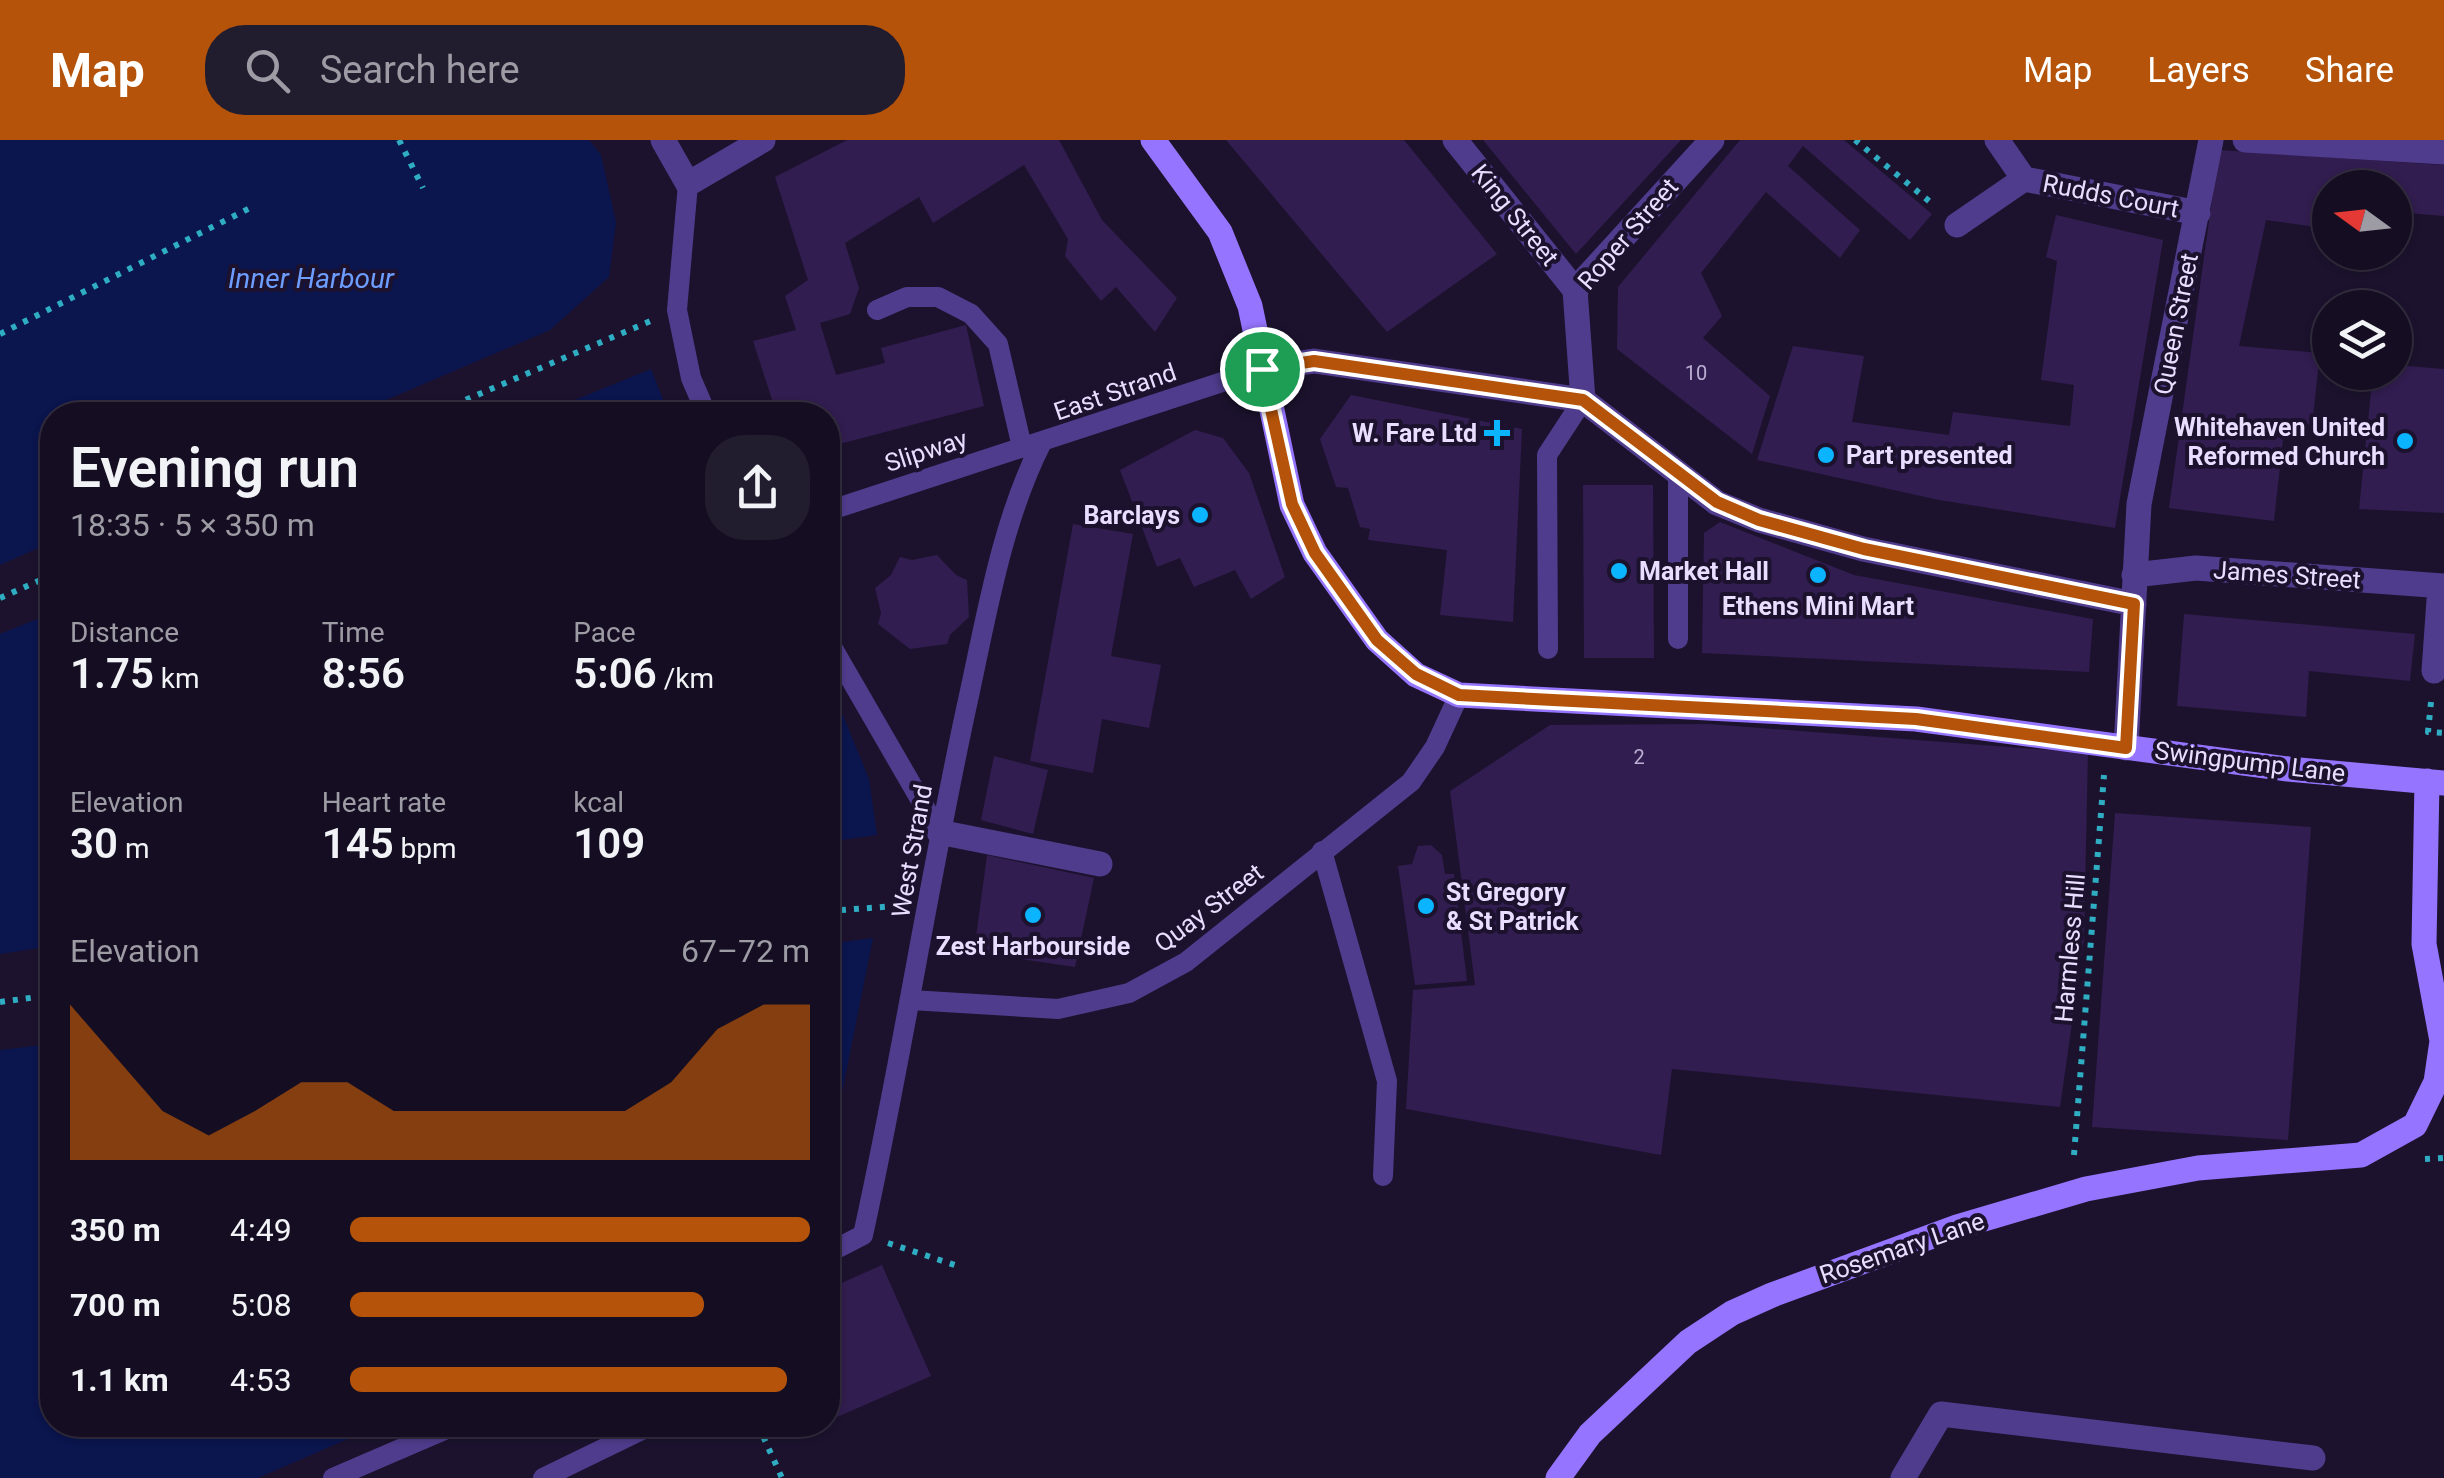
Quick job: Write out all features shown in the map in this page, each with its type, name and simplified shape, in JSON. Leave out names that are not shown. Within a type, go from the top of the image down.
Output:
[{"type":"main road","points":[[1153,140],[1220,232],[1250,306],[1292,504],[1315,553],[1377,640],[1416,674],[1459,695]]},
{"type":"main road","name":"Swingpump Lane","points":[[1459,695],[1916,719],[2436,782]]},
{"type":"main road","name":"Rosemary Lane","points":[[1564,1476],[1590,1434],[1688,1342],[1732,1313],[1772,1295],[1957,1227],[2086,1189],[2198,1168],[2361,1155],[2415,1125],[2436,1082],[2442,1040],[2424,944],[2436,782]]},
{"type":"street","points":[[663,140],[688,184],[763,140]]},
{"type":"street","name":"King Street","points":[[1455,140],[1575,290]]},
{"type":"street","name":"Roper Street","points":[[1583,400],[1575,290],[1712,140]]},
{"type":"street","name":"Rudds Court","points":[[1996,140],[2024,178],[2198,213]]},
{"type":"street","name":"Queen Street","points":[[2116,746],[2134,604],[2139,504],[2211,140]]},
{"type":"street","points":[[2246,140],[2444,152]]},
{"type":"street","name":"Rudds Court","points":[[1958,225],[2024,178]]},
{"type":"street","points":[[1262,369],[1314,361],[1583,400],[1717,502],[1759,520],[1864,549],[2134,604]]},
{"type":"street","name":"James Street","points":[[2134,575],[2196,568],[2442,586],[2434,671]]},
{"type":"street","points":[[938,832],[1100,864]]},
{"type":"street","points":[[1903,1478],[1941,1414],[2313,1458]]},
{"type":"lane","points":[[688,184],[677,310],[691,378],[701,402]]},
{"type":"lane","points":[[877,310],[907,297],[938,297],[971,314],[998,344],[1032,445]]},
{"type":"lane","name":"East Strand","points":[[1032,445],[1262,369]]},
{"type":"lane","points":[[1548,649],[1547,455],[1583,400]]},
{"type":"lane","name":"Slipway","points":[[840,508],[1032,445]]},
{"type":"lane","name":"West Strand","points":[[863,1235],[911,1000],[938,832],[996,575],[1032,445]]},
{"type":"lane","points":[[1678,474],[1678,639]]},
{"type":"lane","points":[[840,661],[938,832]]},
{"type":"lane","name":"Quay Street","points":[[911,1000],[1058,1009],[1129,993],[1186,962],[1412,782],[1435,747],[1459,695]]},
{"type":"lane","points":[[1322,851],[1386,1081],[1383,1176]]},
{"type":"lane","points":[[840,1247],[863,1235]]},
{"type":"lane","points":[[333,1478],[428,1437]]},
{"type":"lane","points":[[543,1478],[627,1437]]},
{"type":"path","points":[[398,140],[423,188]]},
{"type":"path","points":[[1855,140],[1958,225]]},
{"type":"path","points":[[0,334],[252,206]]},
{"type":"path","points":[[461,402],[677,310]]},
{"type":"path","points":[[0,598],[40,581]]},
{"type":"path","points":[[2434,671],[2428,732],[2444,733]]},
{"type":"path","name":"Harmless Hill","points":[[2074,1156],[2116,746]]},
{"type":"path","points":[[840,910],[927,903]]},
{"type":"path","points":[[0,1002],[40,997]]},
{"type":"path","points":[[863,1235],[958,1266]]},
{"type":"path","points":[[763,1437],[782,1478]]},
{"type":"water","name":"Inner Harbour","points":[[0,140],[589,140],[601,155],[616,222],[609,277],[550,330],[381,402],[40,402],[40,547],[0,565]]},
{"type":"water","points":[[651,369],[664,402],[570,402]]},
{"type":"water","points":[[40,618],[40,948],[0,954],[0,634]]},
{"type":"water","points":[[840,708],[869,779],[877,835],[840,840]]},
{"type":"water","points":[[873,938],[840,1102],[840,942]]},
{"type":"water","points":[[40,1045],[40,1437],[352,1437],[258,1478],[0,1478],[0,1050]]},
{"type":"building","points":[[847,140],[1059,140],[1102,220],[1177,298],[1155,332],[1116,287],[1101,301],[1065,256],[1068,239],[1024,165],[933,223],[919,197],[845,243],[859,288],[850,314],[820,323],[836,375],[885,363],[881,348],[966,325],[984,406],[840,444],[840,402],[773,402],[753,341],[796,330],[785,296],[808,280],[775,177]]},
{"type":"building","points":[[1226,140],[1404,140],[1497,254],[1387,332]]},
{"type":"building","points":[[1483,140],[1681,140],[1576,254]]},
{"type":"building","points":[[1740,140],[1844,140],[1932,214],[1910,240],[1803,146],[1788,166],[1860,230],[1840,258],[1766,192],[1701,273],[1722,316],[1703,338],[1770,396],[1752,454],[1617,349],[1618,287]]},
{"type":"building","points":[[2219,150],[2444,165],[2444,216],[2412,213],[2412,170],[2312,170],[2312,226],[2266,220],[2239,346],[2312,352],[2312,390],[2316,390],[2312,425],[2285,421],[2274,521],[2169,508]]},
{"type":"building","points":[[2056,215],[2163,240],[2115,528],[1939,500],[1757,460],[1793,346],[1864,356],[1852,422],[1949,435],[1953,412],[2070,426],[2074,385],[2041,380],[2057,261],[2046,257]]},
{"type":"building","name":"Whitehaven United Reformed Church","points":[[2412,366],[2444,369],[2444,513],[2359,509],[2371,390],[2412,390]]},
{"type":"building","points":[[1351,395],[1522,429],[1513,622],[1440,615],[1447,550],[1368,540],[1370,529],[1360,527],[1348,488],[1336,487],[1320,439]]},
{"type":"building","name":"Barclays","points":[[1195,430],[1223,438],[1249,473],[1285,577],[1251,599],[1235,570],[1194,587],[1180,558],[1157,567],[1120,470]]},
{"type":"building","name":"Market Hall","points":[[1583,485],[1653,485],[1654,658],[1584,658]]},
{"type":"building","points":[[1720,522],[1854,575],[2093,619],[2089,672],[1702,653],[1704,533]]},
{"type":"building","points":[[1073,524],[1133,534],[1111,656],[1161,665],[1149,728],[1102,719],[1093,773],[1030,761]]},
{"type":"building","points":[[937,555],[956,575],[967,580],[969,617],[950,635],[947,644],[910,649],[878,624],[881,613],[875,588],[891,575],[900,557],[912,560]]},
{"type":"building","points":[[2184,614],[2415,634],[2410,681],[2309,671],[2306,717],[2177,706]]},
{"type":"building","points":[[1708,724],[2088,753],[2084,939],[2060,1107],[1672,1069],[1661,1155],[1406,1109],[1413,990],[1475,985],[1450,791],[1550,725]]},
{"type":"building","points":[[994,756],[1048,770],[1033,834],[981,820]]},
{"type":"building","points":[[2115,813],[2311,827],[2288,1140],[2092,1127]]},
{"type":"building","points":[[1431,845],[1442,855],[1445,874],[1454,874],[1467,981],[1415,985],[1398,866],[1412,864],[1418,846]]},
{"type":"building","name":"Zest Harbourside","points":[[987,855],[1094,878],[1075,967],[974,952]]},
{"type":"building","points":[[882,1265],[931,1376],[840,1416],[840,1284]]},
{"type":"place","name":"W. Fare Ltd","points":[[1497,433]]},
{"type":"place","name":"Whitehaven United Reformed Church","points":[[2405,441]]},
{"type":"place","name":"Part presented","points":[[1826,455]]},
{"type":"place","name":"Barclays","points":[[1200,515]]},
{"type":"place","name":"Market Hall","points":[[1619,571]]},
{"type":"place","name":"Ethens Mini Mart","points":[[1818,575]]},
{"type":"place","name":"St Gregory & St Patrick","points":[[1426,906]]},
{"type":"place","name":"Zest Harbourside","points":[[1033,915]]},
{"type":"route","points":[[1314,361],[1583,400],[1717,502],[1759,520],[1864,549],[2134,604],[2126,748],[1916,719],[1459,695],[1416,674],[1377,640],[1315,553],[1292,504],[1262,369],[1314,361]]}]
